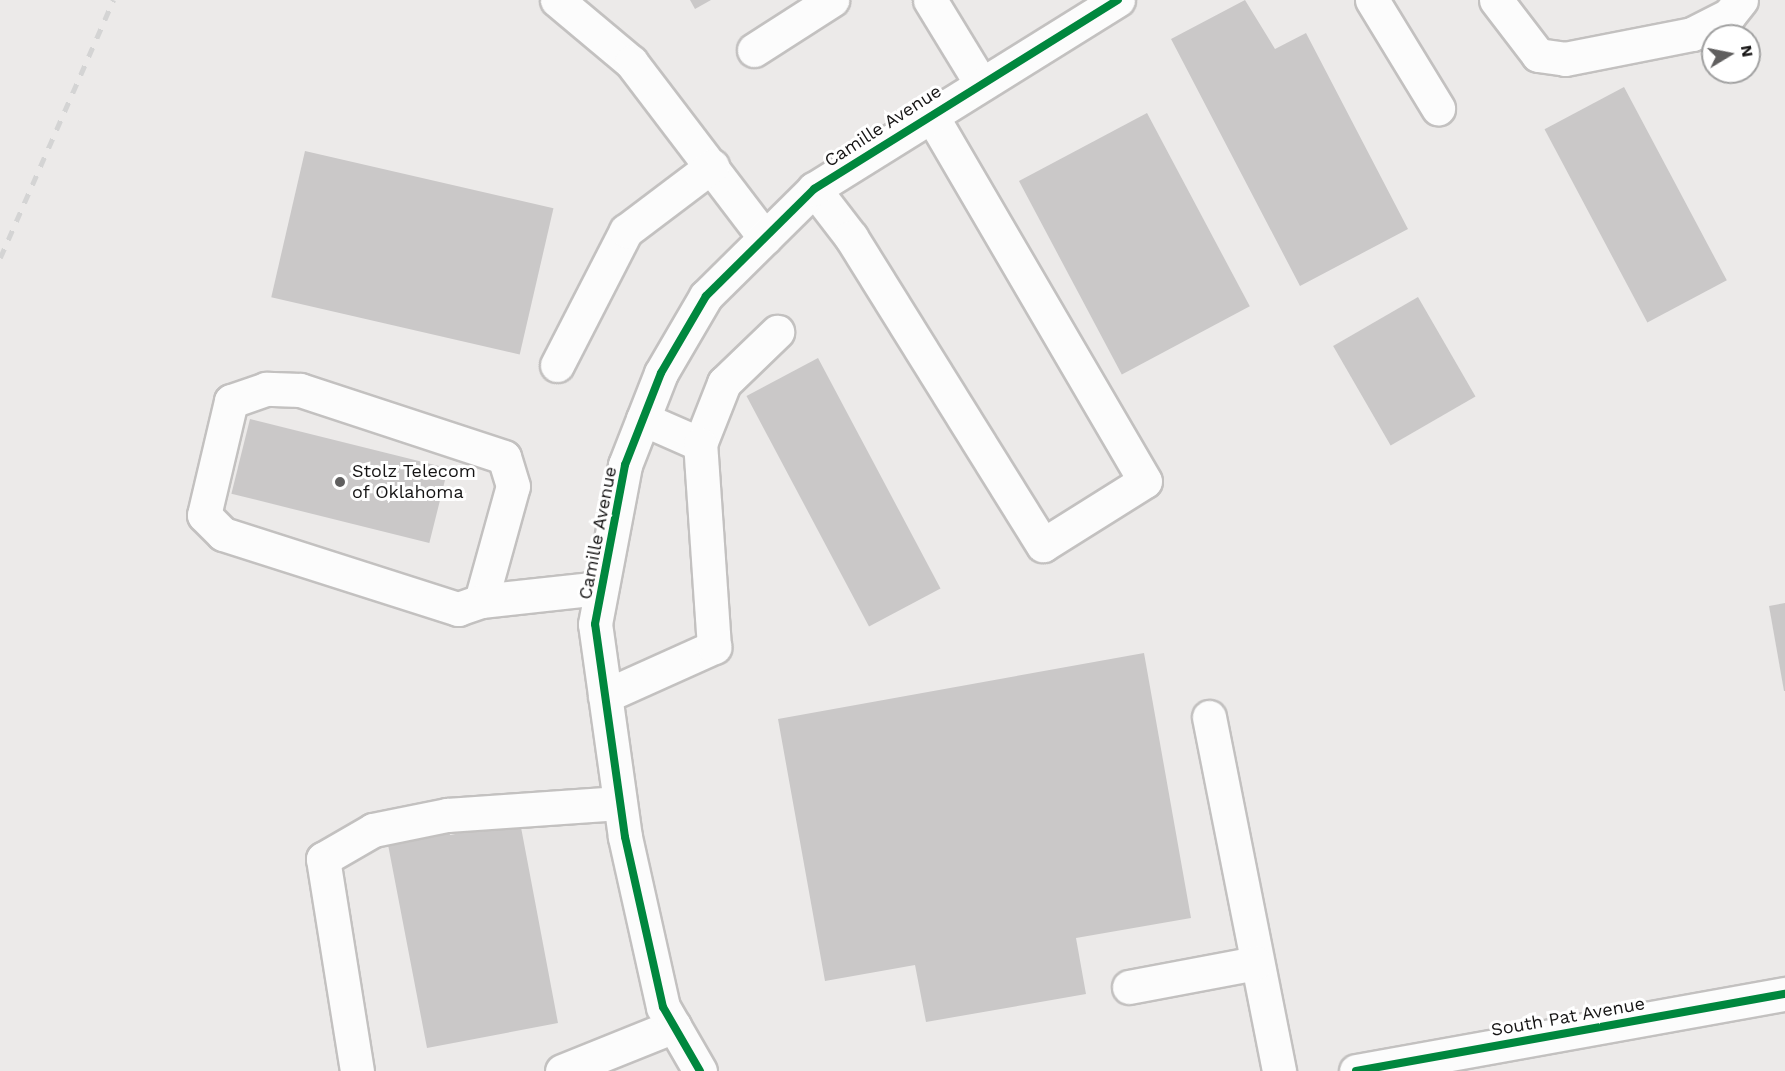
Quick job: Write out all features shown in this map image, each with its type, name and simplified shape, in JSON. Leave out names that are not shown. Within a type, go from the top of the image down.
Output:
[{"type":"street","points":[[557,0],[631,62],[765,238]]},
{"type":"street","points":[[754,50],[832,0]]},
{"type":"street","points":[[930,0],[980,82]]},
{"type":"street","name":"Camille Avenue","points":[[700,1071],[663,1007],[620,803],[595,624],[625,465],[661,373],[706,296],[814,189],[930,113],[1118,0]]},
{"type":"street","points":[[1372,0],[1438,108]]},
{"type":"street","points":[[1496,0],[1538,55],[1565,59],[1692,34],[1730,15],[1741,0]]},
{"type":"street","points":[[814,189],[851,237],[1043,545],[1145,481],[930,113]]},
{"type":"street","points":[[557,365],[626,231],[712,166]]},
{"type":"street","points":[[605,696],[714,647],[700,444],[724,383],[777,332]]},
{"type":"street","points":[[481,601],[513,486],[504,457],[300,390],[266,389],[231,401],[204,515],[223,534],[412,597],[458,609],[481,601],[601,588]]},
{"type":"street","points":[[643,419],[700,444]]},
{"type":"street","points":[[1209,717],[1279,1071]]},
{"type":"street","points":[[357,1071],[323,859],[373,830],[447,815],[620,803]]},
{"type":"street","points":[[1129,987],[1256,963]]},
{"type":"street","name":"South Pat Avenue","points":[[1356,1071],[1785,994]]},
{"type":"street","points":[[562,1071],[674,1026]]},
{"type":"building","points":[[690,0],[711,0],[695,9]]},
{"type":"building","points":[[1245,0],[1275,49],[1306,33],[1408,229],[1300,286],[1171,39]]},
{"type":"building","points":[[1624,87],[1727,280],[1647,323],[1545,129]]},
{"type":"building","points":[[1147,113],[1250,306],[1122,374],[1019,181]]},
{"type":"building","points":[[305,151],[553,208],[520,355],[271,297]]},
{"type":"building","points":[[1418,297],[1476,397],[1391,446],[1333,346]]},
{"type":"building","points":[[818,358],[941,588],[869,626],[746,396]]},
{"type":"building","name":"Stolz Telecom of Oklahoma","points":[[250,419],[448,468],[429,543],[231,494]]},
{"type":"building","points":[[1785,603],[1785,691],[1784,691],[1769,606]]},
{"type":"building","points":[[1144,653],[1191,918],[1076,938],[1086,994],[926,1022],[915,965],[825,981],[778,719]]},
{"type":"building","points":[[447,818],[450,835],[520,822],[558,1023],[427,1048],[385,829]]},
{"type":"railway","points":[[0,258],[113,0]]},
{"type":"cycle path","points":[[700,1071],[663,1007],[625,837],[595,624],[625,465],[661,373],[706,296],[814,189],[1118,0]]},
{"type":"cycle path","points":[[1356,1071],[1785,994]]},
{"type":"place","name":"Stolz Telecom of Oklahoma","points":[[340,482]]}]
